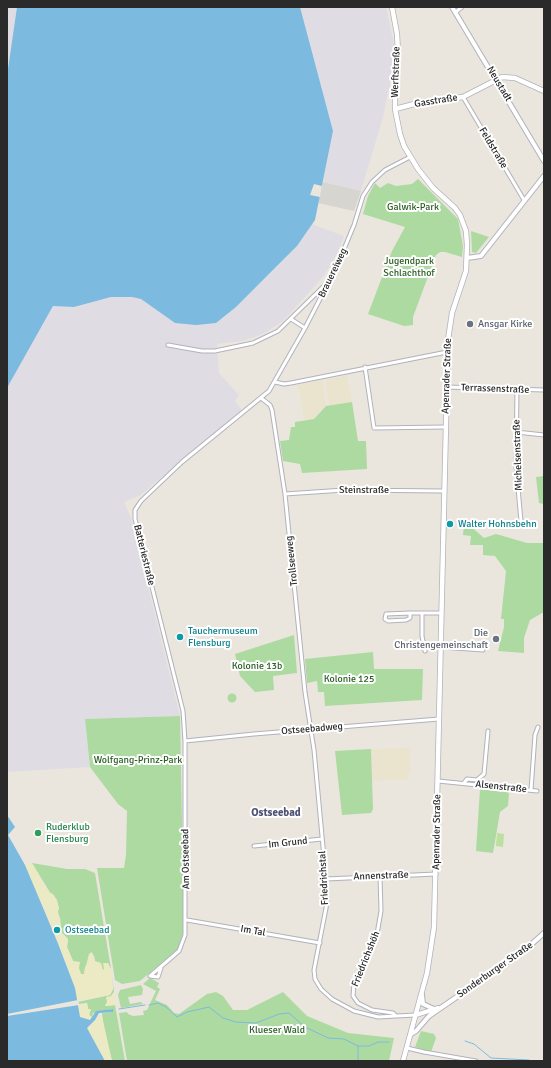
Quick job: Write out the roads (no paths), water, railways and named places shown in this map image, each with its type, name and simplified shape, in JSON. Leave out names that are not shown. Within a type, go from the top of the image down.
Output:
[{"type":"main road","name":"Werftstraße","points":[[392,7],[398,52],[394,81],[395,109],[400,134],[410,157],[433,188],[455,208],[460,215],[466,231],[467,258]]},
{"type":"main road","points":[[496,80],[502,77],[515,78],[544,91]]},
{"type":"main road","name":"Gasstraße","points":[[395,109],[422,102],[463,97],[496,80]]},
{"type":"main road","name":"Apenrader Straße","points":[[403,1061],[416,1015],[432,946],[436,874],[447,352],[452,313],[462,286],[467,258]]},
{"type":"street","name":"Neustadt","points":[[452,7],[544,161]]},
{"type":"street","points":[[456,12],[462,7]]},
{"type":"street","name":"Feldstraße","points":[[463,97],[524,200]]},
{"type":"street","name":"Brauereiweg","points":[[261,398],[275,382],[330,280],[351,235],[363,196],[372,182],[385,170],[410,157]]},
{"type":"street","points":[[467,258],[481,256],[544,176]]},
{"type":"street","points":[[168,345],[202,351],[244,346],[267,337],[278,331],[330,280]]},
{"type":"street","points":[[291,319],[305,328]]},
{"type":"street","points":[[275,382],[284,384],[291,383],[365,367],[447,352]]},
{"type":"street","points":[[365,367],[374,428],[445,427]]},
{"type":"street","name":"Terrassenstraße","points":[[446,387],[544,390]]},
{"type":"street","name":"Michelsenstraße","points":[[517,389],[516,466],[521,521]]},
{"type":"street","name":"Trollseeweg","points":[[261,398],[270,405],[272,410],[285,494],[310,729]]},
{"type":"street","name":"Batteriestraße","points":[[185,741],[183,711],[135,519],[135,510],[141,501],[182,462],[261,398]]},
{"type":"street","points":[[516,432],[544,435]]},
{"type":"street","name":"Steinstraße","points":[[285,494],[333,490],[444,491]]},
{"type":"street","points":[[410,613],[410,618],[406,620],[388,621],[385,619],[386,614],[410,613],[442,613]]},
{"type":"street","points":[[422,613],[422,636],[425,651]]},
{"type":"street","points":[[441,647],[483,650]]},
{"type":"street","name":"Ostseebadweg","points":[[185,741],[439,719]]},
{"type":"street","points":[[531,790],[538,727]]},
{"type":"street","name":"Friedrichstal","points":[[310,729],[326,879],[327,903],[314,974],[321,989],[332,1000],[354,1011],[378,1017],[396,1016]]},
{"type":"street","name":"Alsenstraße","points":[[464,783],[466,780],[477,780],[484,774],[488,731]]},
{"type":"street","name":"Am Ostseebad","points":[[161,968],[175,956],[183,945],[187,920],[185,741]]},
{"type":"street","name":"Alsenstraße","points":[[438,780],[537,791]]},
{"type":"street","name":"Im Grund","points":[[254,846],[322,839]]},
{"type":"street","name":"Annenstraße","points":[[326,879],[436,874]]},
{"type":"street","name":"Friedrichshöh","points":[[380,876],[379,924],[374,943],[354,983],[353,996],[358,1003],[381,1012],[393,1013],[396,1016],[416,1015]]},
{"type":"street","name":"Im Tal","points":[[187,920],[320,943]]},
{"type":"street","name":"Sonderburger Straße","points":[[411,1034],[416,1031],[429,1016],[529,947],[544,932]]},
{"type":"street","points":[[422,991],[423,1004],[434,1009]]},
{"type":"street","name":"Sonderburger Straße","points":[[416,1015],[444,1006]]},
{"type":"street","points":[[416,1015],[429,1016]]},
{"type":"street","points":[[407,1048],[476,1061]]},
{"type":"street","points":[[439,1061],[440,1055]]},
{"type":"water","points":[[17,7],[300,7],[333,131],[315,220],[297,246],[236,307],[216,323],[196,325],[175,323],[141,299],[132,297],[111,297],[74,307],[53,306],[7,388],[7,76]]},
{"type":"water","points":[[7,815],[15,827],[8,835],[25,865],[57,941],[75,988],[80,1017],[90,1020],[96,1011],[113,1009],[113,1012],[99,1013],[95,1020],[87,1028],[105,1061],[7,1061]]},
{"type":"waterway","points":[[149,1005],[158,1003],[166,1007],[177,1017],[187,1012],[209,1007],[223,1018],[236,1022],[256,1023],[279,1014],[289,1013],[305,1027],[328,1038],[344,1039],[358,1046],[369,1046],[378,1042],[389,1042]]},
{"type":"waterway","points":[[119,1009],[145,1005]]},
{"type":"waterway","points":[[465,1041],[474,1044],[491,1058],[529,1060]]},
{"type":"waterway","points":[[358,1046],[358,1061]]},
{"type":"place","name":"Ansgar Kirke","points":[[470,324]]},
{"type":"place","name":"Walter Hohnsbehn","points":[[450,524]]},
{"type":"place","name":"Tauchermuseum Flensburg","points":[[180,637]]},
{"type":"place","name":"Die Christengemeinschaft","points":[[496,639]]},
{"type":"place","name":"Ruderklub Flensburg","points":[[38,833]]},
{"type":"place","name":"Ostseebad","points":[[57,930]]},
{"type":"district","name":"Ostseebad","points":[[276,813]]},
{"type":"park label","name":"Galwik-Park","points":[[413,207]]},
{"type":"park label","name":"Jugendpark Schlachthof","points":[[409,266]]},
{"type":"park label","name":"Kolonie 13b","points":[[257,666]]},
{"type":"park label","name":"Kolonie 125","points":[[349,679]]},
{"type":"park label","name":"Wolfgang-Prinz-Park","points":[[138,760]]},
{"type":"park label","name":"Klueser Wald","points":[[277,1030]]}]
